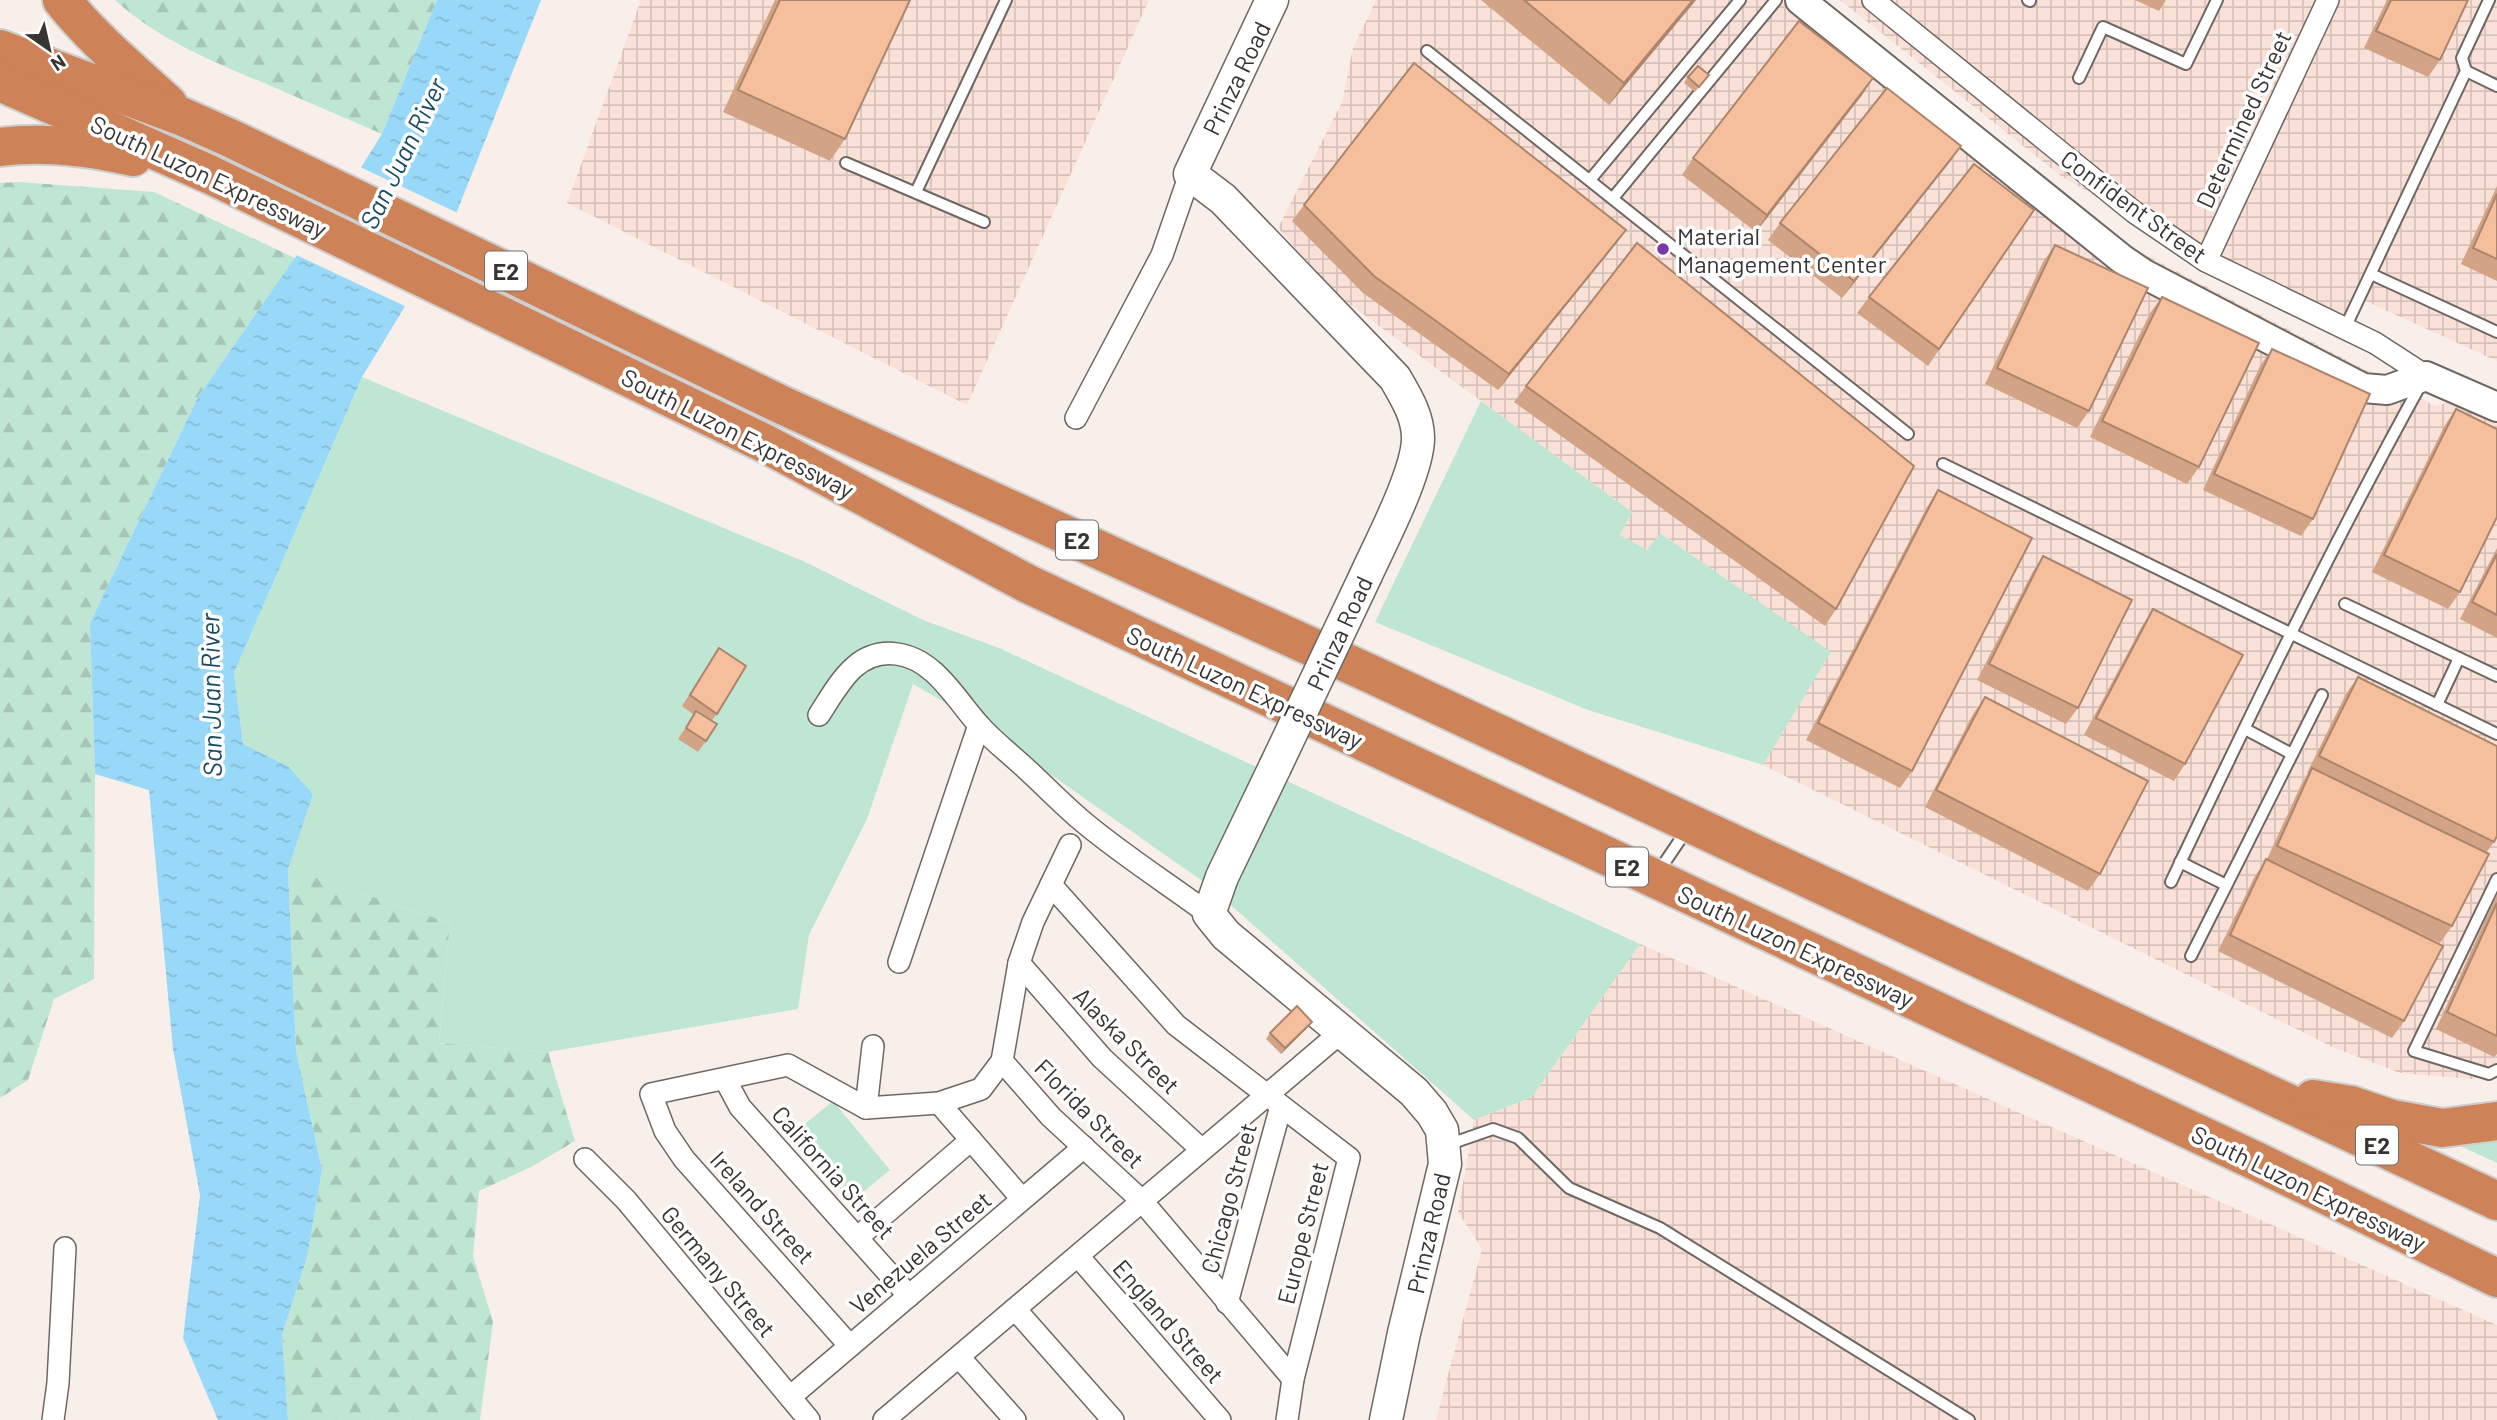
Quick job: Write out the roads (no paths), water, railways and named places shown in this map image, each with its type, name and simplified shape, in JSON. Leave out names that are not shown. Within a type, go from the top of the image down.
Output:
[{"type":"highway","points":[[62,0],[115,56],[183,117]]},
{"type":"highway","name":"South Luzon Expressway","points":[[0,49],[183,117],[230,138],[782,405],[1373,676],[2497,1201]]},
{"type":"highway","name":"South Luzon Expressway","points":[[0,82],[212,175],[764,443],[1028,584],[2497,1278]]},
{"type":"highway","points":[[0,147],[71,146],[109,151],[212,175]]},
{"type":"highway","points":[[2256,1089],[2351,1105],[2392,1119],[2442,1128],[2497,1121]]},
{"type":"main road","name":"Prinza Road","points":[[1272,0],[1190,174],[1223,199],[1395,378],[1413,410],[1418,439],[1404,490],[1222,877],[1209,914],[1226,934],[1414,1092],[1442,1130],[1445,1164],[1386,1420]]},
{"type":"street","points":[[1800,0],[2003,162],[2087,233],[2144,274],[2363,388],[2387,390],[2426,376]]},
{"type":"street","name":"Confident Street","points":[[1873,0],[2134,212],[2206,261],[2375,343],[2426,376],[2497,407]]},
{"type":"street","name":"Determined Street","points":[[2206,261],[2328,0]]},
{"type":"street","points":[[1076,418],[1163,255],[1190,174]]},
{"type":"street","points":[[819,715],[844,677],[862,660],[878,654],[898,654],[914,660],[935,674],[957,696],[979,725],[1081,820],[1209,914]]},
{"type":"street","points":[[899,962],[979,725]]},
{"type":"street","points":[[725,1079],[788,1065],[866,1108],[939,1103],[981,1089],[1002,1061],[1019,963],[1033,922],[1070,845]]},
{"type":"street","points":[[1051,885],[1175,1025],[1273,1101]]},
{"type":"street","name":"Alaska Street","points":[[1019,963],[1102,1058],[1202,1150]]},
{"type":"street","points":[[884,1420],[909,1412],[959,1357],[1202,1150],[1273,1101],[1340,1032]]},
{"type":"street","points":[[866,1108],[873,1046]]},
{"type":"street","name":"Florida Street","points":[[1002,1061],[1051,1117],[1142,1201],[1293,1379]]},
{"type":"street","name":"Ireland Street","points":[[725,1079],[651,1094],[665,1131],[684,1159],[850,1346]]},
{"type":"street","name":"California Street","points":[[725,1079],[740,1107],[909,1296]]},
{"type":"street","name":"Chicago Street","points":[[1227,1303],[1273,1101]]},
{"type":"street","name":"Europe Street","points":[[1273,1101],[1349,1158],[1293,1379],[1287,1420]]},
{"type":"street","points":[[939,1103],[1022,1199]]},
{"type":"street","points":[[858,1237],[971,1140]]},
{"type":"street","name":"Venezuela Street","points":[[790,1397],[1084,1147]]},
{"type":"street","name":"Germany Street","points":[[585,1159],[626,1200],[808,1420]]},
{"type":"street","points":[[53,1420],[58,1383],[65,1248]]},
{"type":"street","name":"England Street","points":[[1078,1256],[1220,1420]]},
{"type":"street","points":[[1015,1308],[1113,1420]]},
{"type":"street","points":[[959,1357],[1015,1420]]},
{"type":"lane","points":[[916,192],[1006,0]]},
{"type":"lane","points":[[1590,180],[1740,0]]},
{"type":"lane","points":[[1613,198],[1776,0]]},
{"type":"lane","points":[[2079,78],[2103,27],[2186,64],[2217,0]]},
{"type":"lane","points":[[2345,328],[2466,71],[2462,58],[2488,0]]},
{"type":"lane","points":[[1427,51],[1908,434]]},
{"type":"lane","points":[[2466,71],[2497,86]]},
{"type":"lane","points":[[846,163],[984,222]]},
{"type":"lane","points":[[2371,274],[2497,332]]},
{"type":"lane","points":[[2171,882],[2292,634],[2426,376]]},
{"type":"lane","points":[[1942,464],[2497,734]]},
{"type":"lane","points":[[2345,604],[2497,676]]},
{"type":"lane","points":[[2437,705],[2459,658]]},
{"type":"lane","points":[[2191,956],[2322,695]]},
{"type":"lane","points":[[2245,729],[2292,754]]},
{"type":"lane","points":[[1648,877],[1665,862],[1690,825]]},
{"type":"lane","points":[[2180,862],[2226,886]]},
{"type":"lane","points":[[2497,879],[2414,1051],[2489,1074],[2497,1070]]},
{"type":"lane","points":[[1444,1146],[1493,1129],[1518,1138],[1569,1188],[1660,1228],[1969,1420]]},
{"type":"water","name":"San Juan River","points":[[437,0],[541,0],[446,239],[362,377],[234,673],[243,744],[288,766],[313,794],[288,869],[296,1051],[322,1170],[307,1257],[282,1335],[288,1420],[218,1420],[183,1338],[200,1195],[173,1049],[149,790],[95,774],[90,623],[198,397],[310,236],[343,196],[382,134]]},
{"type":"place","name":"Material Management Center","points":[[1663,249]]}]
